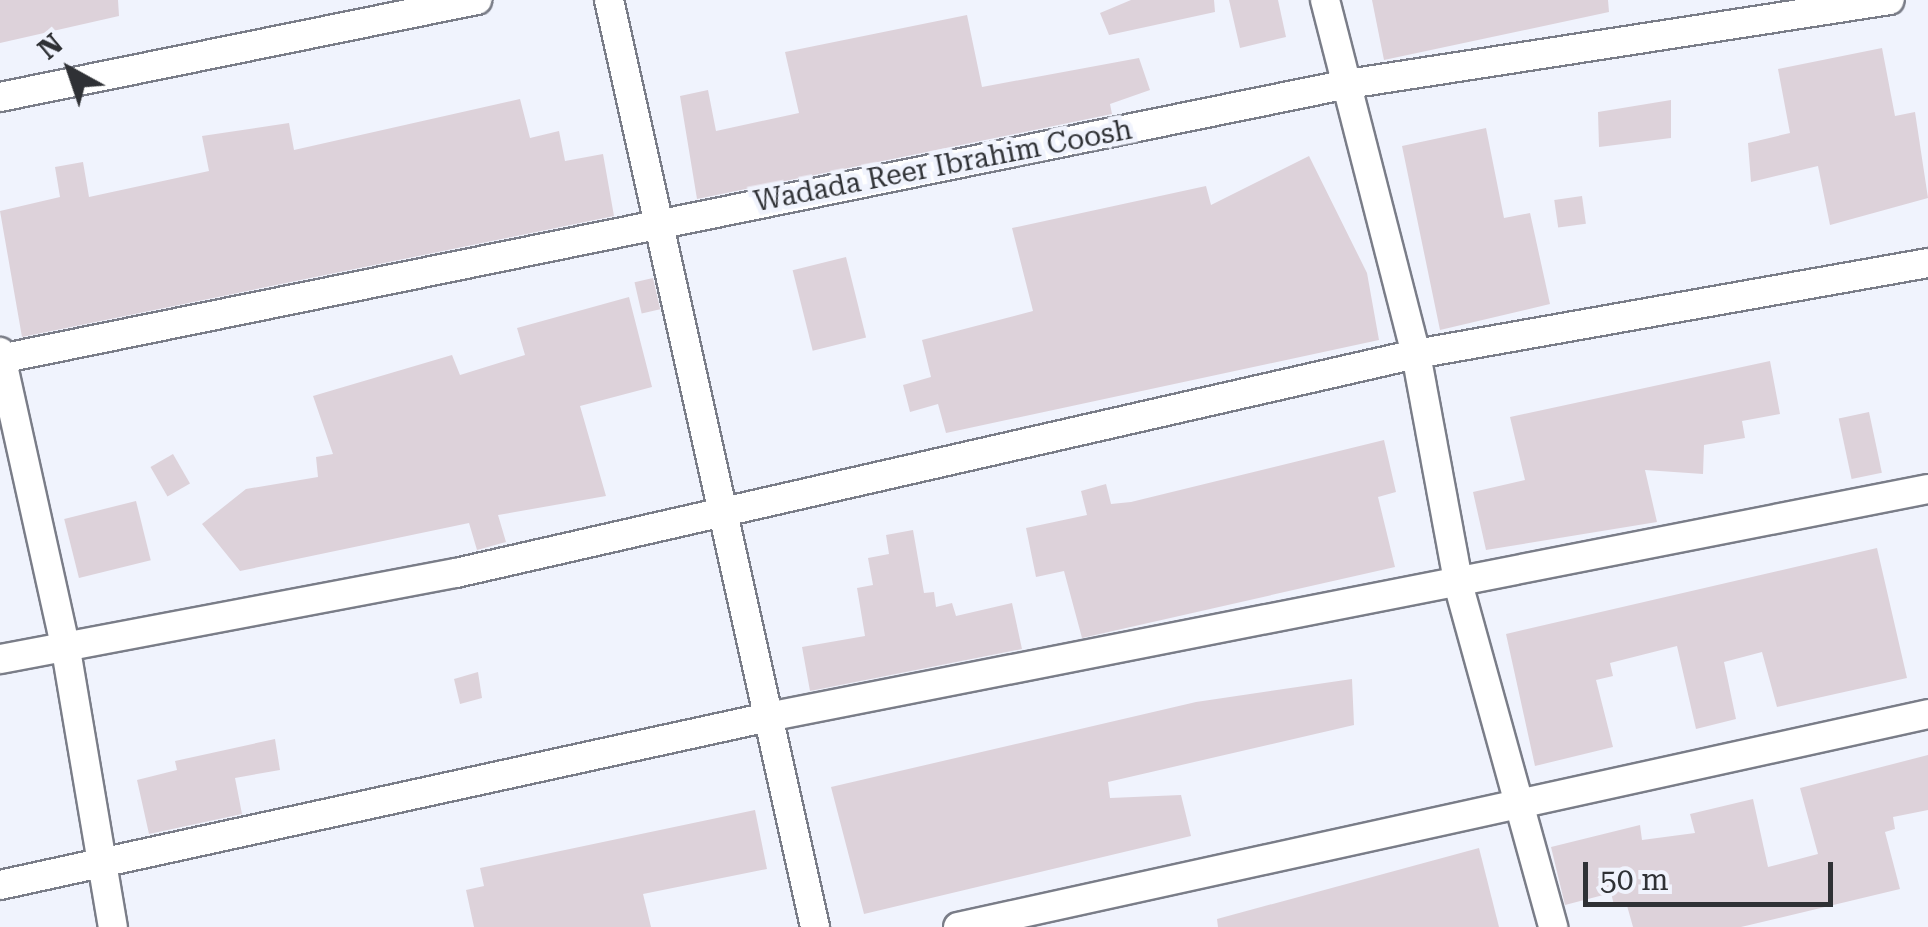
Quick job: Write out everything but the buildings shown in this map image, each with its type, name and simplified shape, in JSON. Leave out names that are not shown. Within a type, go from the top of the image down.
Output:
[{"type":"street","points":[[0,97],[477,0]]},
{"type":"street","points":[[609,0],[722,509],[773,716],[815,927]]},
{"type":"street","points":[[1325,0],[1416,354],[1460,588],[1524,802],[1553,927]]},
{"type":"street","name":"Wadada Reer Ibrahim Coosh","points":[[1,357],[1348,84],[1890,0]]},
{"type":"street","points":[[0,659],[456,573],[722,509],[1416,354],[1928,263]]},
{"type":"street","points":[[1,357],[65,644],[98,861],[114,927]]},
{"type":"street","points":[[0,885],[773,716],[1460,588],[1928,490]]},
{"type":"street","points":[[958,927],[1928,714]]}]
